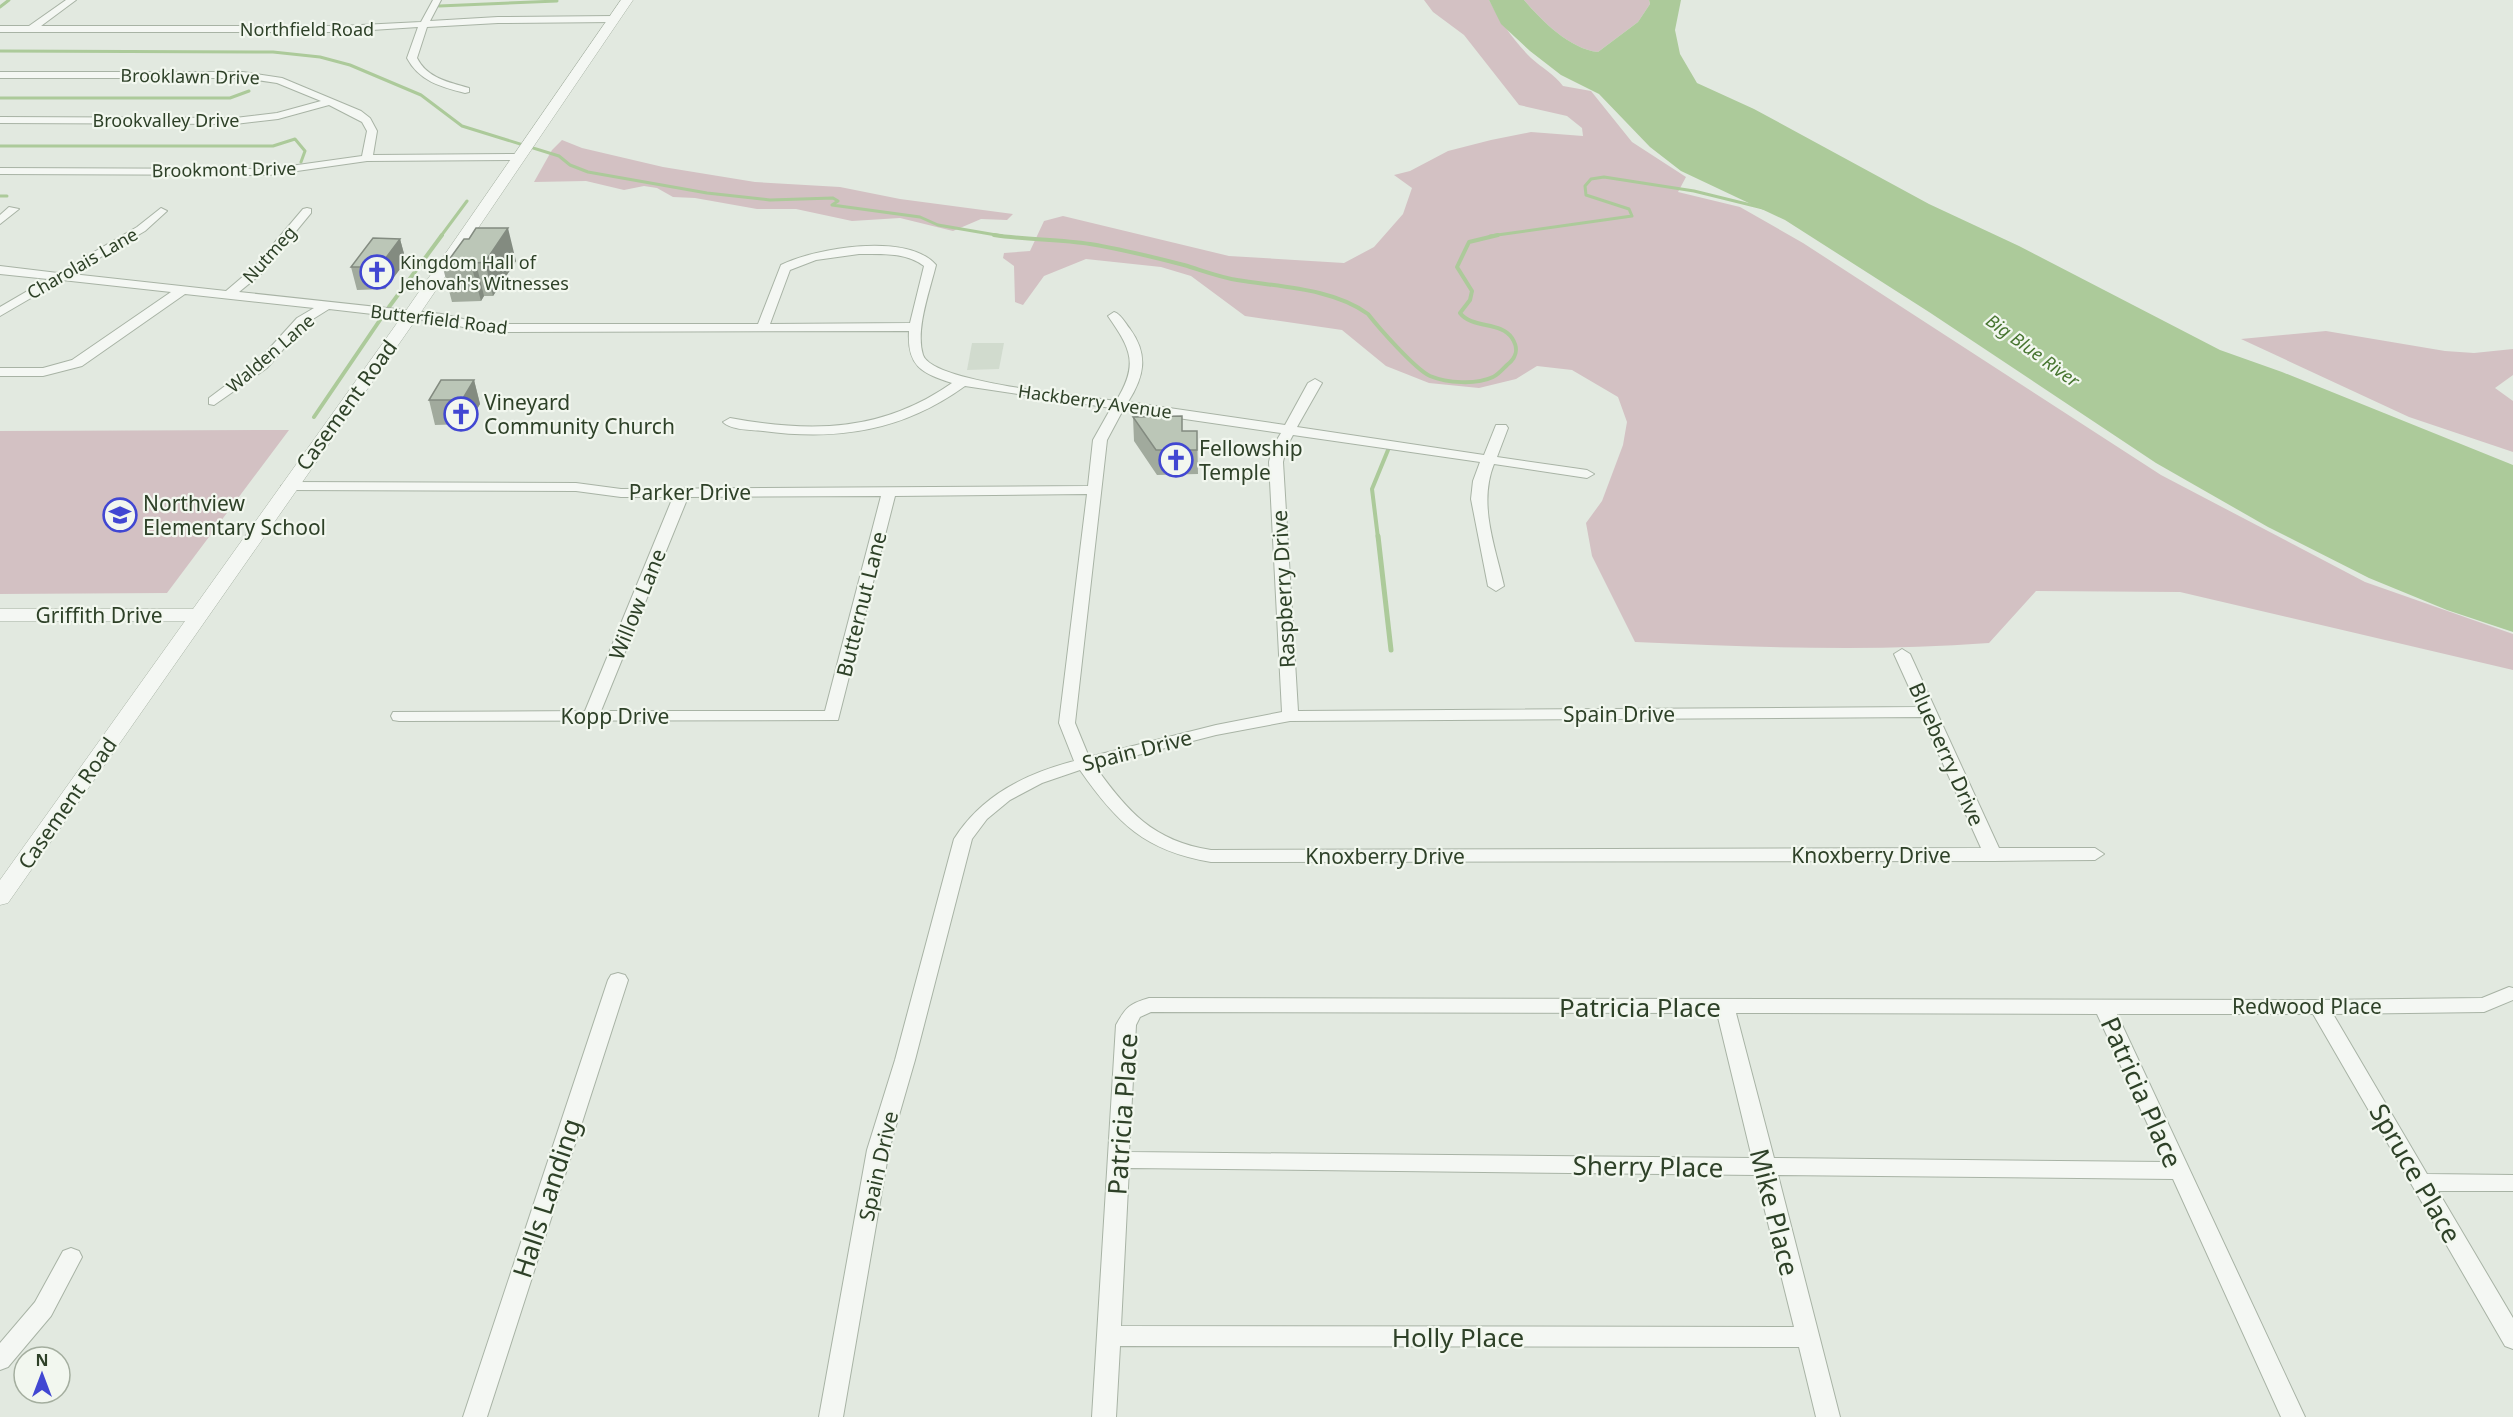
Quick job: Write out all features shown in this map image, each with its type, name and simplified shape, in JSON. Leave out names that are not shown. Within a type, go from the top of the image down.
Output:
[{"type":"street","points":[[31,29],[72,0]]},
{"type":"street","points":[[437,0],[412,53],[414,64],[430,78],[465,90]]},
{"type":"street","name":"Casement Road","points":[[0,897],[288,486],[411,315],[627,0]]},
{"type":"street","name":"Northfield Road","points":[[0,29],[341,29],[498,21],[614,19]]},
{"type":"street","name":"Brooklawn Drive","points":[[0,75],[259,76],[279,80],[357,113],[372,128],[371,146],[367,158]]},
{"type":"street","name":"Brookvalley Drive","points":[[0,120],[236,121],[278,116],[329,102]]},
{"type":"street","name":"Brookmont Drive","points":[[0,171],[269,172],[367,158],[524,150]]},
{"type":"street","points":[[0,220],[13,209]]},
{"type":"street","name":"Charolais Lane","points":[[0,312],[141,229],[161,211]]},
{"type":"street","name":"Nutmeg","points":[[228,295],[257,271],[307,211]]},
{"type":"street","name":"Hackberry Avenue","points":[[763,327],[785,268],[794,262],[834,253],[902,252],[921,257],[930,265],[913,347],[921,363],[929,369],[962,382],[1587,474]]},
{"type":"street","name":"Butterfield Road","points":[[0,270],[442,318],[484,328],[917,327]]},
{"type":"street","points":[[0,372],[53,370],[76,363],[182,290]]},
{"type":"street","name":"Walden Lane","points":[[214,401],[262,365],[302,321],[326,306]]},
{"type":"street","name":"Knoxberry Drive","points":[[1114,316],[1130,335],[1138,364],[1132,389],[1120,404],[1100,440],[1092,490],[1067,723],[1071,742],[1083,763],[1126,820],[1148,836],[1173,847],[1211,856],[2095,854]]},
{"type":"street","points":[[730,422],[759,428],[869,425],[907,415],[962,382]]},
{"type":"street","name":"Raspberry Drive","points":[[1290,716],[1276,462],[1279,448],[1315,383]]},
{"type":"street","points":[[1496,586],[1478,499],[1480,481],[1501,428]]},
{"type":"street","name":"Parker Drive","points":[[288,486],[576,487],[621,493],[1092,490]]},
{"type":"street","name":"Butternut Lane","points":[[832,716],[889,492]]},
{"type":"street","name":"Willow Lane","points":[[591,716],[682,493]]},
{"type":"street","name":"Griffith Drive","points":[[0,615],[199,615]]},
{"type":"street","name":"Blueberry Drive","points":[[1902,654],[1993,855]]},
{"type":"street","name":"Spain Drive","points":[[831,1417],[878,1150],[905,1060],[963,839],[975,820],[1003,796],[1083,763],[1248,722],[1290,716],[1928,712]]},
{"type":"street","name":"Kopp Drive","points":[[399,716],[832,716]]},
{"type":"street","name":"Halls Landing","points":[[475,1417],[618,980]]},
{"type":"street","name":"Redwood Place","points":[[2103,1005],[2319,1007],[2484,1005],[2509,994]]},
{"type":"street","name":"Patricia Place","points":[[1104,1417],[1126,1025],[1133,1012],[1149,1005],[1725,1007],[2103,1005],[2293,1417]]},
{"type":"street","name":"Mike Place","points":[[1725,1007],[1806,1337],[1828,1417]]},
{"type":"street","name":"Spruce Place","points":[[2319,1007],[2513,1339]]},
{"type":"street","name":"Sherry Place","points":[[1118,1160],[2178,1171]]},
{"type":"street","points":[[2421,1182],[2513,1183]]},
{"type":"street","points":[[0,1360],[43,1309],[71,1257]]},
{"type":"street","name":"Holly Place","points":[[1110,1336],[1806,1337]]},
{"type":"shaded area","points":[[1424,0],[1489,0],[1508,30],[1531,58],[1563,86],[1591,91],[1632,142],[1686,177],[1678,192],[1740,207],[1803,243],[2161,475],[2365,582],[2513,634],[2513,670],[2180,592],[2036,591],[1989,643],[1856,648],[1635,642],[1592,556],[1586,523],[1602,501],[1623,445],[1627,422],[1618,397],[1572,370],[1537,366],[1516,379],[1479,388],[1429,383],[1386,366],[1342,330],[1245,316],[1191,276],[1161,267],[1086,259],[1044,276],[1023,305],[1015,302],[1014,266],[1003,258],[1004,253],[1030,251],[1044,221],[1063,216],[1229,256],[1344,263],[1374,247],[1403,214],[1412,188],[1394,175],[1410,171],[1448,151],[1491,140],[1531,132],[1583,136],[1582,128],[1567,116],[1519,105],[1464,35],[1433,12]]},
{"type":"shaded area","points":[[1524,0],[1649,0],[1650,4],[1638,22],[1598,52],[1577,46],[1557,33]]},
{"type":"shaded area","points":[[562,140],[582,148],[663,167],[755,182],[840,187],[900,199],[1013,214],[1007,220],[981,219],[953,231],[900,218],[852,221],[796,209],[757,209],[695,198],[673,197],[657,188],[644,186],[624,190],[586,181],[534,182],[552,150]]},
{"type":"shaded area","points":[[2326,331],[2445,351],[2474,353],[2513,349],[2513,375],[2495,388],[2513,401],[2513,452],[2409,417],[2241,339]]},
{"type":"shaded area","points":[[972,343],[1004,343],[999,369],[967,370]]},
{"type":"shaded area","name":"Northview Elementary School","points":[[289,430],[167,593],[0,594],[0,431]]},
{"type":"water","name":"Big Blue River","points":[[1489,0],[1524,0],[1557,33],[1577,46],[1598,52],[1638,22],[1650,4],[1649,0],[1681,0],[1675,30],[1680,54],[1697,83],[1754,109],[1929,204],[2019,246],[2220,350],[2282,372],[2513,465],[2513,632],[2447,610],[2369,578],[2268,527],[2156,463],[1929,312],[1785,220],[1681,171],[1650,147],[1599,94],[1561,75],[1530,51],[1501,24]]},
{"type":"building","points":[[476,228],[508,228],[485,262],[476,263],[472,268],[443,268],[464,239],[469,239]]},
{"type":"building","points":[[373,238],[400,239],[379,267],[351,267]]},
{"type":"building","points":[[441,380],[474,380],[462,400],[429,400]]},
{"type":"building","points":[[1182,416],[1182,431],[1197,431],[1197,450],[1156,450],[1133,417]]},
{"type":"waterway","points":[[0,7],[9,0]]},
{"type":"waterway","points":[[439,6],[557,1]]},
{"type":"waterway","points":[[0,51],[273,52],[320,57],[350,65],[421,95],[462,126],[559,156],[570,165],[588,172],[707,193],[770,200],[833,198],[838,201],[832,205],[920,217],[938,225],[1002,236]]},
{"type":"waterway","points":[[0,98],[230,98],[249,91]]},
{"type":"waterway","points":[[0,146],[273,146],[295,139],[305,151],[301,162]]},
{"type":"waterway","points":[[1490,236],[1632,216],[1629,209],[1586,195],[1585,186],[1591,179],[1604,177],[1694,191],[1767,209]]},
{"type":"waterway","points":[[0,196],[7,196]]},
{"type":"waterway","points":[[441,236],[467,201]]},
{"type":"waterway","points":[[389,307],[442,235]]},
{"type":"waterway","points":[[994,235],[1002,236]]},
{"type":"waterway","points":[[1002,236],[1102,246],[1172,262],[1230,279],[1305,290],[1338,299],[1368,314],[1423,372],[1437,378],[1462,382],[1486,380],[1495,376],[1516,353],[1516,346],[1507,333],[1501,329],[1472,321],[1460,313],[1470,300],[1472,291],[1457,267],[1469,242],[1498,235]]},
{"type":"waterway","points":[[314,417],[382,317]]},
{"type":"waterway","points":[[1378,538],[1372,489],[1388,450]]},
{"type":"waterway","points":[[1378,536],[1391,650]]},
{"type":"place","name":"Kingdom Hall of Jehovah's Witnesses","points":[[377,272]]},
{"type":"place","name":"Vineyard Community Church","points":[[461,414]]},
{"type":"place","name":"Fellowship Temple","points":[[1176,460]]},
{"type":"place","name":"Northview Elementary School","points":[[120,515]]}]
